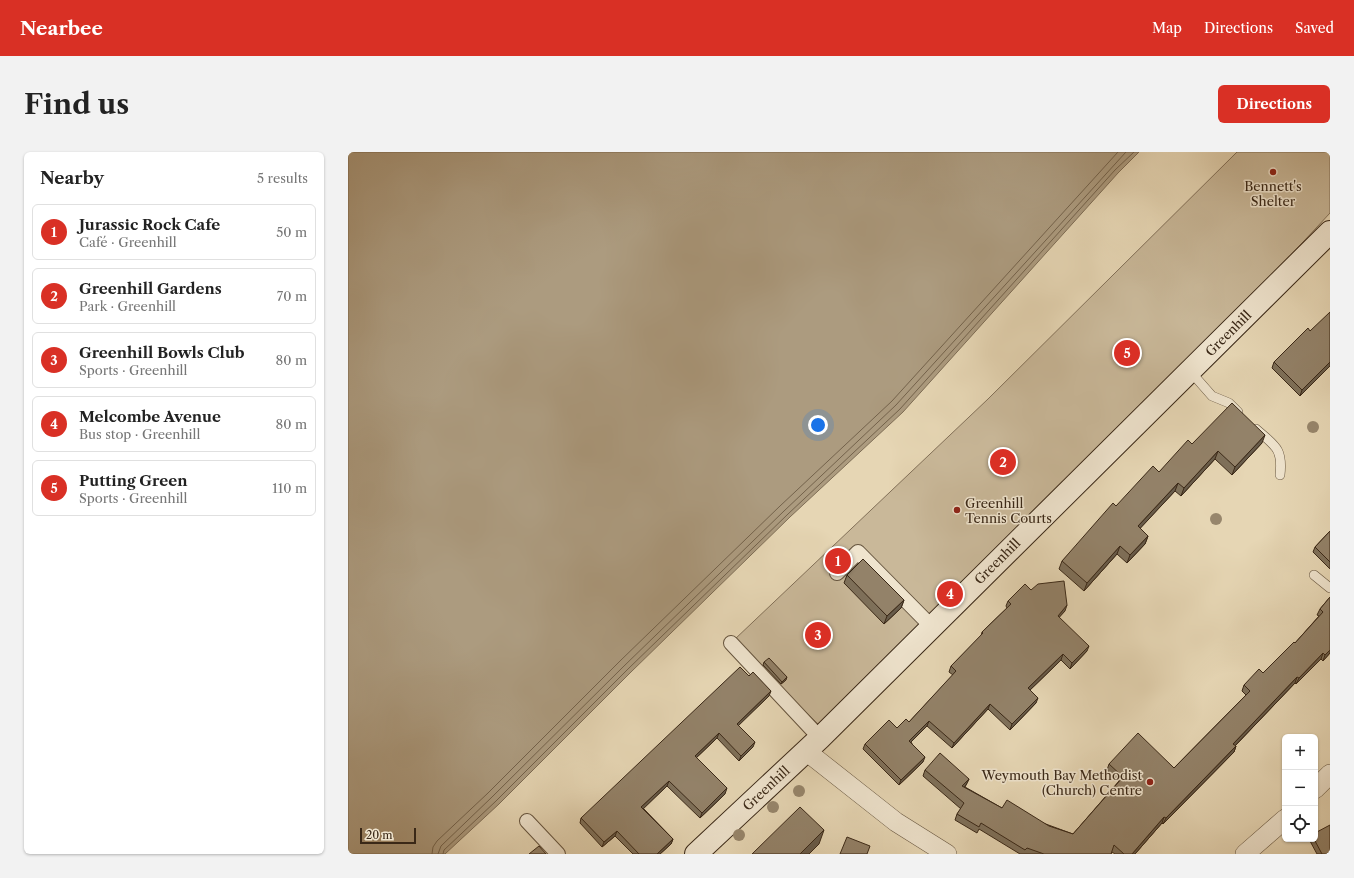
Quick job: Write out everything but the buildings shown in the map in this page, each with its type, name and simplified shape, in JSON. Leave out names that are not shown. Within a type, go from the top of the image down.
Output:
[{"type":"main road","name":"Greenhill","points":[[696,854],[813,744],[1330,232]]},
{"type":"street","points":[[837,573],[858,552],[932,627]]},
{"type":"street","points":[[732,643],[813,744],[896,822],[947,854]]},
{"type":"street","points":[[1318,786],[1330,774]]},
{"type":"street","points":[[527,821],[558,854]]},
{"type":"street","points":[[1244,854],[1282,822]]},
{"type":"lane","points":[[1190,371],[1212,396],[1229,403],[1278,450],[1282,460],[1280,475]]},
{"type":"lane","points":[[1314,575],[1330,588]]},
{"type":"shaded area","points":[[1237,152],[1330,152],[1330,213],[1238,312],[818,724],[734,640],[988,399]]},
{"type":"water","points":[[348,152],[1139,152],[1118,173],[903,412],[790,517],[631,672],[499,804],[445,854],[348,854]]},
{"type":"place","name":"Bennett's Shelter","points":[[1273,172]]},
{"type":"place","name":"Putting Green","points":[[1127,353]]},
{"type":"place","name":"Greenhill Gardens","points":[[1003,462]]},
{"type":"place","name":"Greenhill Tennis Courts","points":[[957,510]]},
{"type":"place","name":"Jurassic Rock Cafe","points":[[838,561]]},
{"type":"place","name":"Melcombe Avenue","points":[[950,594]]},
{"type":"place","name":"Greenhill Bowls Club","points":[[818,635]]},
{"type":"place","name":"Weymouth Bay Methodist (Church) Centre","points":[[1150,782]]}]
